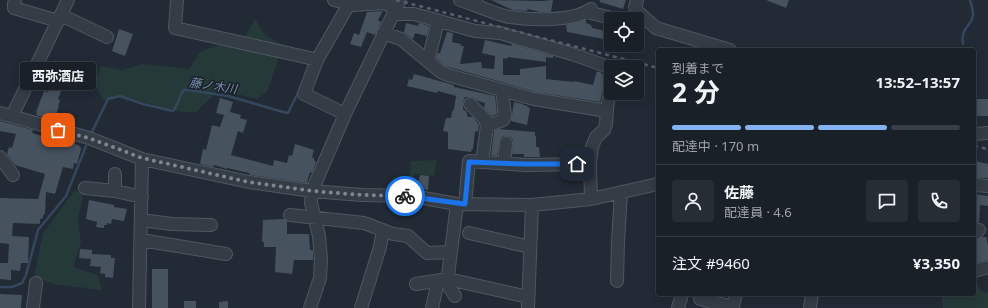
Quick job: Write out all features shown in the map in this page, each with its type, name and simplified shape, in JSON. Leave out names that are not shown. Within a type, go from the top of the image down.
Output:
[{"type":"street","points":[[15,0],[14,8],[59,18],[107,37]]},
{"type":"street","points":[[12,116],[68,0]]},
{"type":"street","points":[[177,0],[175,28],[317,60]]},
{"type":"street","points":[[334,0],[354,6],[383,3],[414,14],[475,31],[500,33],[528,40],[572,54],[604,69]]},
{"type":"street","points":[[460,0],[475,2],[508,16],[528,18],[562,18],[592,6],[604,12]]},
{"type":"street","points":[[637,0],[635,7],[638,12],[656,28],[723,48]]},
{"type":"street","points":[[345,114],[304,94],[317,60],[349,4]]},
{"type":"street","points":[[310,308],[320,278],[321,259],[319,236],[311,203],[312,191],[345,114],[396,7]]},
{"type":"street","points":[[428,61],[438,21]]},
{"type":"street","points":[[383,32],[401,39],[441,72],[448,75],[534,99],[607,111]]},
{"type":"street","points":[[487,126],[503,120],[506,116],[502,90]]},
{"type":"street","points":[[591,199],[590,164],[594,141],[596,137],[604,130],[609,100]]},
{"type":"street","points":[[470,104],[484,119],[487,126],[482,162]]},
{"type":"street","points":[[0,113],[89,138],[142,158],[248,182],[312,191],[362,195],[412,196],[461,204],[532,205],[591,199],[656,184]]},
{"type":"street","points":[[976,134],[988,133]]},
{"type":"street","points":[[504,163],[506,143]]},
{"type":"street","points":[[0,157],[13,175]]},
{"type":"street","points":[[139,308],[142,158]]},
{"type":"street","points":[[432,308],[443,280],[451,252],[469,162],[590,164]]},
{"type":"street","points":[[115,174],[115,191]]},
{"type":"street","points":[[976,185],[988,186]]},
{"type":"street","points":[[85,188],[115,191],[142,197]]},
{"type":"street","points":[[617,281],[621,192]]},
{"type":"street","points":[[416,284],[443,280],[528,302],[532,205]]},
{"type":"street","points":[[290,215],[364,223],[393,234],[408,236],[427,253],[451,252]]},
{"type":"street","points":[[141,220],[172,224],[211,225]]},
{"type":"street","points":[[361,308],[380,247],[383,230]]},
{"type":"street","points":[[469,233],[530,247]]},
{"type":"street","points":[[141,240],[226,254]]},
{"type":"street","points":[[976,270],[988,267]]},
{"type":"street","points":[[443,280],[447,283],[455,296]]},
{"type":"street","points":[[34,308],[36,283]]},
{"type":"street","points":[[678,308],[681,296]]},
{"type":"street","points":[[701,296],[700,299],[733,308],[736,296]]},
{"type":"street","points":[[810,308],[812,296]]},
{"type":"shaded area","points":[[255,19],[265,35],[283,45],[267,92],[257,99],[219,90],[196,112],[181,112],[120,96],[104,101],[94,83],[101,66],[122,70],[143,64],[189,69],[200,52],[246,35]]},
{"type":"shaded area","points":[[437,160],[434,176],[415,174],[412,191],[408,190],[411,161]]},
{"type":"shaded area","points":[[75,190],[83,195],[78,220],[81,242],[73,267],[98,275],[102,290],[54,284],[34,277],[43,233]]},
{"type":"shaded area","points":[[976,284],[982,291],[988,293],[988,308],[943,308],[941,296],[976,296]]},
{"type":"building","points":[[491,0],[553,0],[551,12],[540,12],[528,9],[527,11],[513,10]]},
{"type":"building","points":[[600,0],[626,0],[623,9],[600,2]]},
{"type":"building","points":[[766,0],[789,0],[786,8]]},
{"type":"building","points":[[383,11],[378,20],[381,22],[375,35],[367,32],[361,47],[350,44],[354,33],[359,35],[367,12]]},
{"type":"building","points":[[586,20],[586,23],[591,25],[592,28],[604,31],[604,39],[567,32],[566,25]]},
{"type":"building","points":[[406,23],[418,26],[419,23],[429,26],[427,36],[415,33],[413,39],[404,32]]},
{"type":"building","points":[[119,29],[133,34],[125,56],[112,51]]},
{"type":"building","points":[[447,32],[453,33],[452,42],[464,46],[460,64],[481,62],[482,68],[494,69],[495,56],[482,53],[485,40],[511,46],[512,44],[553,56],[553,58],[546,57],[546,62],[508,57],[507,59],[503,58],[503,75],[520,75],[520,69],[546,66],[546,79],[574,81],[593,85],[597,71],[602,73],[604,79],[600,102],[536,92],[445,66],[436,58],[438,53],[440,53]]},
{"type":"building","points":[[414,74],[454,85],[454,87],[495,96],[497,114],[492,116],[484,108],[485,103],[472,97],[465,97],[463,102],[463,110],[466,111],[468,117],[473,117],[479,125],[478,132],[475,131],[473,149],[471,152],[448,149],[448,132],[443,131],[446,118],[451,118],[456,96],[438,91],[437,93],[407,86],[409,79],[412,80]]},
{"type":"building","points":[[52,80],[64,84],[58,99],[60,100],[59,106],[54,120],[36,115],[44,91],[48,92]]},
{"type":"building","points":[[220,98],[233,102],[230,112],[241,115],[240,118],[247,120],[243,133],[238,131],[231,155],[273,166],[274,160],[287,163],[289,155],[292,156],[295,144],[314,150],[312,157],[316,162],[312,173],[310,172],[307,183],[250,175],[249,173],[214,165],[213,167],[200,164],[203,149],[206,150],[212,125],[220,127],[224,115],[216,113]]},
{"type":"building","points":[[976,99],[988,99],[988,116],[976,116]]},
{"type":"building","points":[[514,102],[523,104],[530,108],[527,125],[511,121]]},
{"type":"building","points":[[0,121],[33,130],[32,133],[56,140],[57,137],[75,142],[75,144],[80,146],[81,149],[77,164],[74,163],[73,169],[63,167],[55,194],[46,192],[45,214],[42,219],[40,219],[40,224],[13,223],[12,236],[29,237],[28,263],[21,263],[20,271],[11,270],[11,280],[0,279],[0,263],[8,263],[9,244],[0,243],[0,198],[38,199],[45,174],[15,165],[7,154],[9,147],[12,148],[16,134],[0,131]]},
{"type":"building","points":[[499,129],[535,132],[536,147],[539,147],[540,157],[524,157],[524,154],[512,154],[513,140],[511,137],[506,136],[503,136],[500,139],[497,156],[491,155],[494,131]]},
{"type":"building","points":[[976,161],[988,164],[988,178],[976,178]]},
{"type":"building","points":[[420,175],[429,176],[428,190],[417,188]]},
{"type":"building","points":[[976,194],[988,196],[988,206],[980,205],[979,223],[976,222]]},
{"type":"building","points":[[89,200],[127,209],[124,221],[112,219],[111,224],[107,223],[107,225],[104,225],[104,228],[96,227],[97,222],[86,219]]},
{"type":"building","points":[[284,219],[287,221],[287,234],[309,234],[310,250],[313,250],[313,260],[294,260],[292,274],[275,272],[276,247],[264,247],[264,242],[262,242],[263,220]]},
{"type":"building","points":[[986,237],[988,245],[988,260],[976,263],[976,240]]},
{"type":"building","points":[[80,249],[92,250],[92,254],[111,255],[111,258],[115,258],[113,278],[105,277],[105,274],[100,273],[101,267],[90,266],[91,259],[79,258]]},
{"type":"building","points":[[152,269],[168,269],[168,308],[152,308]]},
{"type":"building","points":[[0,294],[22,295],[21,308],[0,308]]},
{"type":"building","points":[[184,301],[196,301],[196,308],[184,308]]},
{"type":"building","points":[[228,301],[228,308],[219,308],[219,302]]},
{"type":"waterway","points":[[963,44],[963,33],[973,17],[973,10],[970,0]]},
{"type":"waterway","name":"藤ノ木川","points":[[92,132],[108,99],[120,96],[143,104],[173,111],[184,90],[188,90],[228,96],[288,113],[299,91]]},
{"type":"waterway","name":"藤ノ木川","points":[[0,287],[12,287],[22,283],[26,275],[38,230],[66,196],[86,146]]},
{"type":"railway","points":[[396,0],[656,67]]},
{"type":"railway","points":[[976,146],[988,149]]},
{"type":"way so far","points":[[58,130],[89,138],[142,158],[248,182],[312,191],[362,195],[405,196]]},
{"type":"place","name":"西弥酒店","points":[[58,130]]},
{"type":"route","points":[[405,196],[465,204],[469,162],[577,164]]}]
